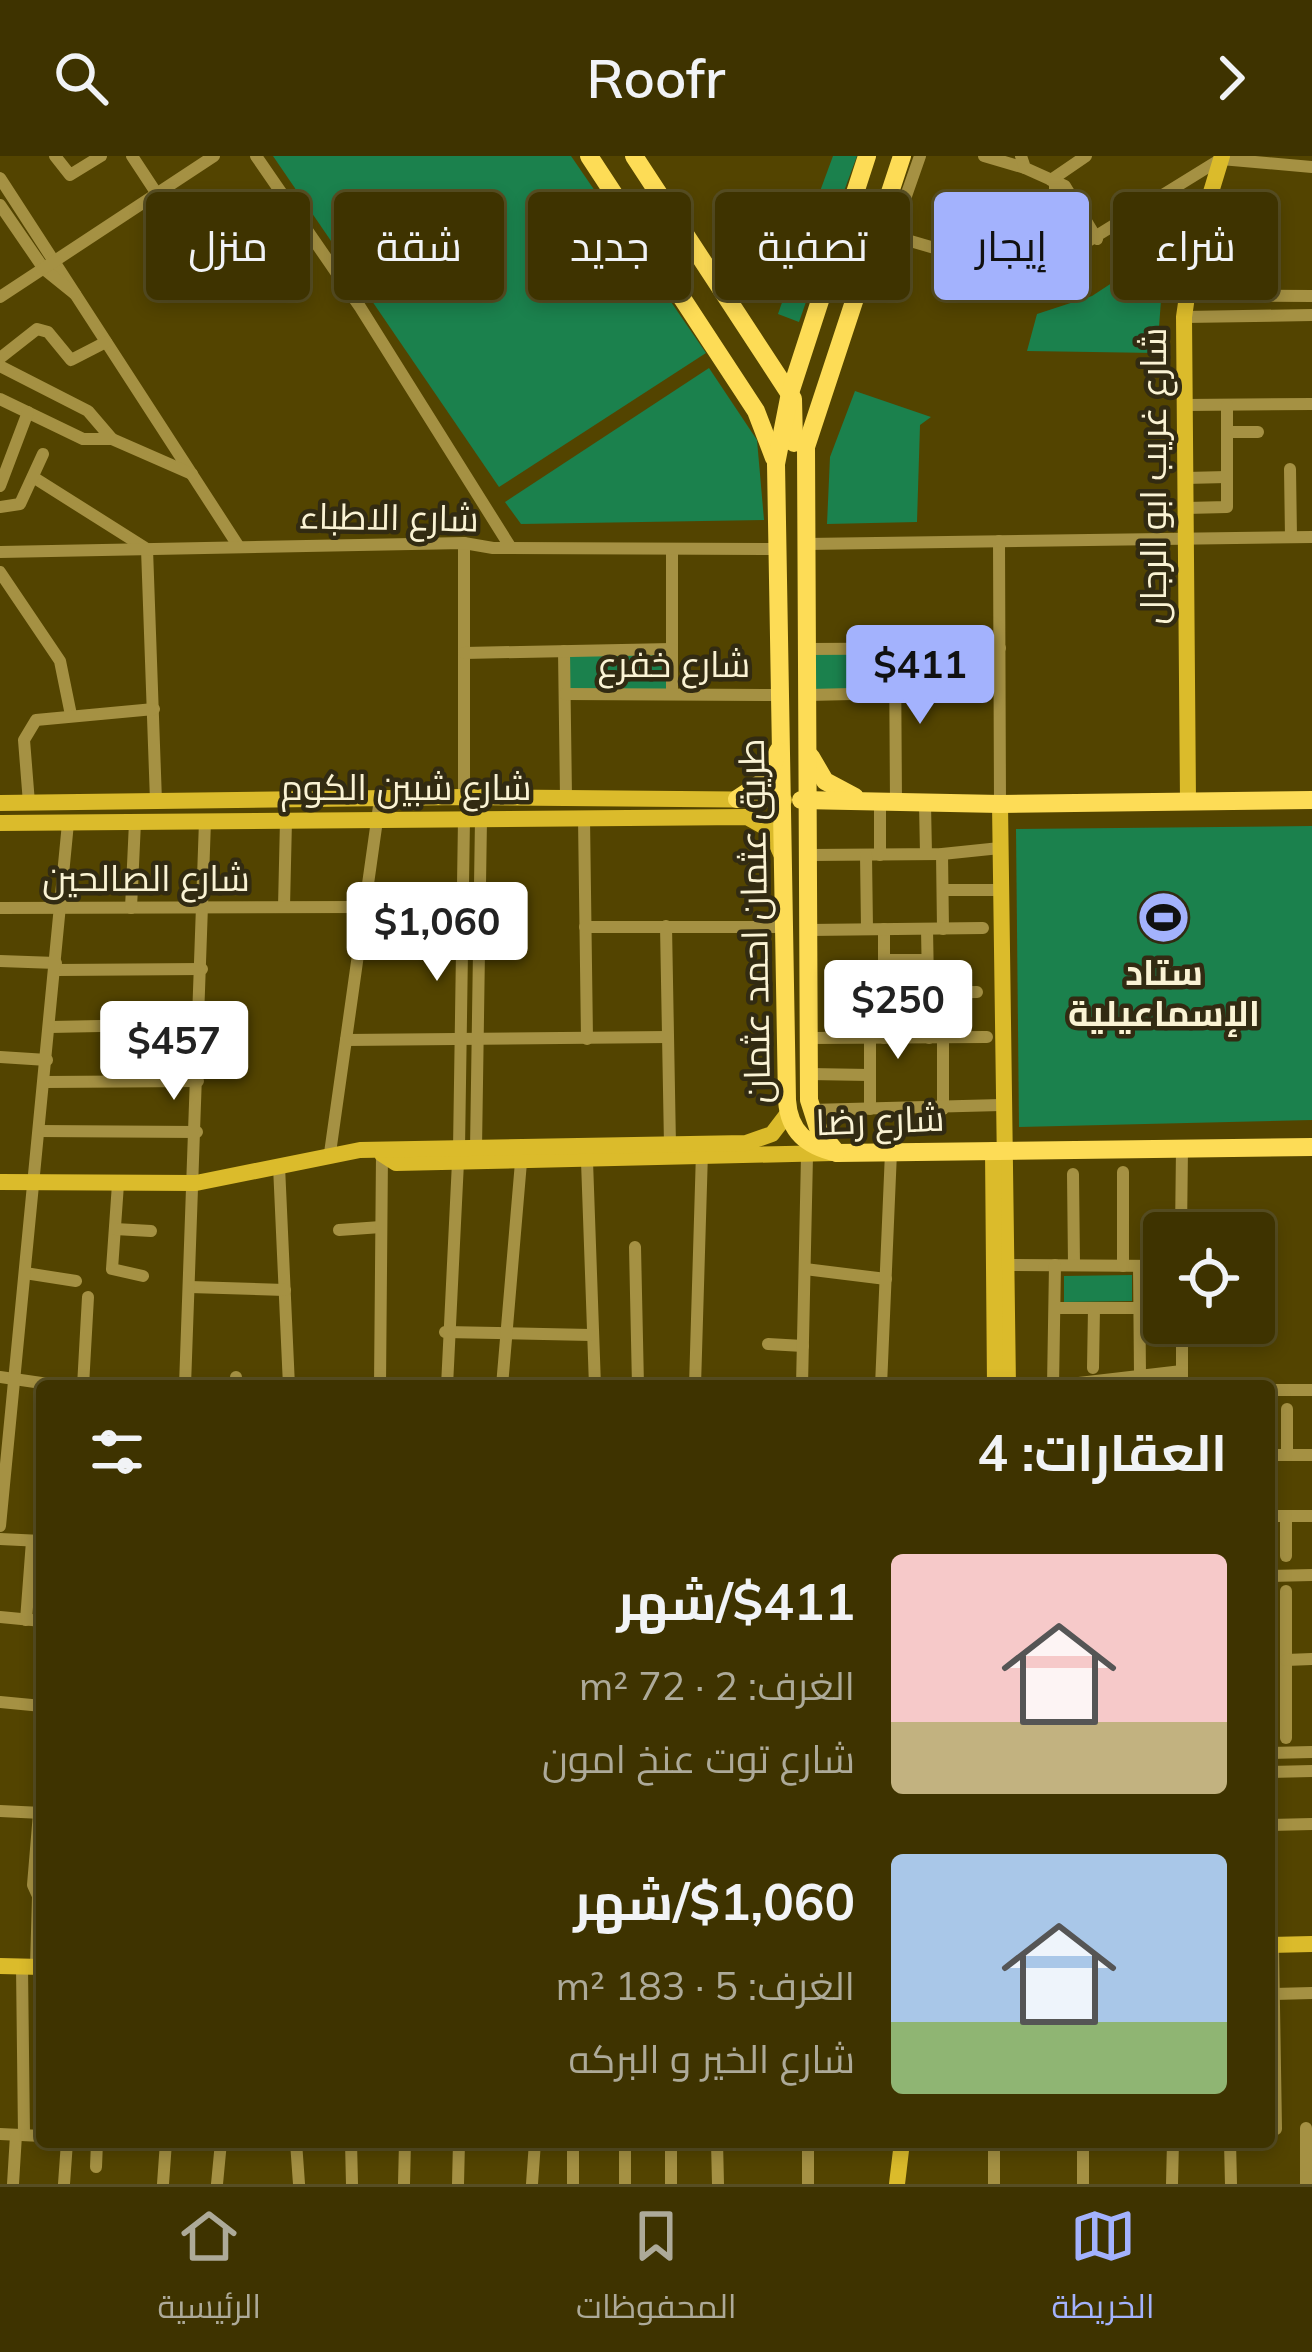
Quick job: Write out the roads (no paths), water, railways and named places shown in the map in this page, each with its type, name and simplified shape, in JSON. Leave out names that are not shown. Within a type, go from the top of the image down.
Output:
[{"type":"main road","points":[[590,156],[614,192]]},
{"type":"main road","name":"طريق عثمان احمد عثمان","points":[[837,1153],[811,1145],[790,1120],[776,464],[790,393],[867,156]]},
{"type":"main road","name":"طريق عثمان احمد عثمان","points":[[890,192],[902,156]]},
{"type":"main road","points":[[611,188],[634,185],[637,160]]},
{"type":"main road","points":[[637,160],[658,192]]},
{"type":"main road","points":[[691,242],[790,393],[797,409],[794,457],[805,488]]},
{"type":"main road","points":[[684,300],[756,411],[776,464]]},
{"type":"main road","name":"طريق عثمان احمد عثمان","points":[[837,1153],[812,1114],[809,1074],[805,488],[812,416],[852,300]]},
{"type":"main road","points":[[778,604],[806,604]]},
{"type":"main road","points":[[737,799],[767,779],[783,735]]},
{"type":"main road","points":[[809,752],[825,781],[882,803]]},
{"type":"main road","points":[[784,800],[810,807],[840,802],[1312,800]]},
{"type":"main road","points":[[785,829],[810,807]]},
{"type":"main road","points":[[790,1120],[804,1126],[812,1114]]},
{"type":"main road","name":"شارع رضا","points":[[837,1153],[1312,1148]]},
{"type":"street","points":[[55,156],[70,175],[101,156]]},
{"type":"street","points":[[132,156],[156,192]]},
{"type":"street","points":[[160,192],[214,156]]},
{"type":"street","points":[[256,156],[361,307],[511,548]]},
{"type":"street","points":[[907,192],[920,156]]},
{"type":"street","points":[[984,156],[1023,162],[1067,188],[1090,243]]},
{"type":"street","points":[[1053,181],[1086,156]]},
{"type":"street","points":[[910,241],[1020,272],[1048,269],[1222,158],[1312,167]]},
{"type":"street","name":"شارع غريب ابو الرجال","points":[[1213,192],[1222,158]]},
{"type":"street","points":[[0,178],[239,547]]},
{"type":"street","points":[[0,297],[146,201]]},
{"type":"street","points":[[0,205],[44,268],[75,294]]},
{"type":"street","points":[[1278,296],[1312,296]]},
{"type":"street","name":"شارع غريب ابو الرجال","points":[[1186,300],[1188,801]]},
{"type":"street","points":[[1184,317],[1312,315]]},
{"type":"street","points":[[106,341],[71,360],[40,328],[0,362],[88,411],[112,440]]},
{"type":"street","points":[[0,399],[83,439],[112,440],[191,474]]},
{"type":"street","points":[[1186,508],[1227,507],[1227,404]]},
{"type":"street","points":[[1185,405],[1312,404]]},
{"type":"street","points":[[0,486],[28,412]]},
{"type":"street","points":[[1227,432],[1258,432]]},
{"type":"street","points":[[0,507],[20,504],[43,454]]},
{"type":"street","points":[[1290,470],[1291,537]]},
{"type":"street","points":[[33,477],[147,549],[156,801]]},
{"type":"street","points":[[1185,478],[1227,477]]},
{"type":"street","points":[[806,544],[1312,537]]},
{"type":"street","points":[[995,1380],[1001,1105],[999,541]]},
{"type":"street","points":[[464,543],[464,797]]},
{"type":"street","name":"شارع الاطباء","points":[[0,552],[464,543],[511,548],[777,549]]},
{"type":"street","points":[[672,549],[672,694]]},
{"type":"street","points":[[0,572],[60,662],[71,715]]},
{"type":"street","points":[[807,649],[1000,648]]},
{"type":"street","points":[[464,653],[671,649]]},
{"type":"street","points":[[867,929],[896,693],[895,650]]},
{"type":"street","points":[[564,651],[566,797]]},
{"type":"street","points":[[808,695],[896,693]]},
{"type":"street","name":"شارع خفرع","points":[[565,694],[782,695]]},
{"type":"street","points":[[28,803],[28,728],[36,720],[154,709]]},
{"type":"street","name":"شارع شبين الكوم","points":[[0,803],[464,797],[784,800]]},
{"type":"street","points":[[330,1153],[380,799]]},
{"type":"street","points":[[925,804],[926,854]]},
{"type":"street","points":[[584,818],[587,1039]]},
{"type":"street","points":[[464,1154],[462,941],[472,819]]},
{"type":"street","points":[[447,1380],[446,1331],[478,1041],[472,819]]},
{"type":"street","name":"شارع شبين الكوم","points":[[0,823],[756,819],[770,830],[785,865]]},
{"type":"street","points":[[284,907],[286,820]]},
{"type":"street","points":[[185,1380],[196,1183],[205,821]]},
{"type":"street","points":[[131,908],[135,822]]},
{"type":"street","points":[[0,1526],[7,1378],[25,1273],[68,823]]},
{"type":"street","points":[[809,855],[942,854],[1000,848]]},
{"type":"street","points":[[942,854],[943,929]]},
{"type":"street","points":[[943,890],[1000,890]]},
{"type":"street","name":"شارع الصالحين","points":[[0,908],[364,907]]},
{"type":"street","points":[[586,926],[786,927]]},
{"type":"street","points":[[667,926],[670,1145]]},
{"type":"street","points":[[809,929],[983,928]]},
{"type":"street","points":[[870,1109],[870,1075],[884,1003],[884,929]]},
{"type":"street","points":[[927,929],[928,998],[943,1109]]},
{"type":"street","points":[[360,940],[462,941]]},
{"type":"street","points":[[884,960],[927,960]]},
{"type":"street","points":[[0,961],[202,969]]},
{"type":"street","points":[[884,1003],[977,992]]},
{"type":"street","points":[[50,1028],[200,1024]]},
{"type":"street","points":[[346,1040],[668,1037]]},
{"type":"street","points":[[809,1038],[987,1037]]},
{"type":"street","points":[[0,1057],[47,1060]]},
{"type":"street","points":[[809,1074],[870,1075]]},
{"type":"street","points":[[45,1082],[198,1081]]},
{"type":"street","points":[[812,1114],[1001,1105]]},
{"type":"street","name":"شارع رضا","points":[[464,1154],[520,1162],[702,1151],[760,1141],[790,1120]]},
{"type":"street","points":[[39,1131],[197,1132]]},
{"type":"street","name":"شارع رضا","points":[[0,1182],[196,1183],[330,1153],[382,1154],[393,1162],[464,1154],[670,1145],[702,1151],[837,1153]]},
{"type":"street","points":[[1181,1212],[1182,1148]]},
{"type":"street","points":[[1000,1150],[1009,1265],[1009,1380]]},
{"type":"street","points":[[695,1380],[702,1151]]},
{"type":"street","points":[[881,1380],[891,1151]]},
{"type":"street","points":[[380,1380],[382,1154]]},
{"type":"street","points":[[802,1380],[807,1156]]},
{"type":"street","points":[[587,1161],[595,1380]]},
{"type":"street","points":[[502,1380],[520,1162]]},
{"type":"street","points":[[279,1166],[289,1380]]},
{"type":"street","points":[[1123,1172],[1123,1266]]},
{"type":"street","points":[[1073,1174],[1074,1265]]},
{"type":"street","points":[[118,1184],[113,1270],[143,1276]]},
{"type":"street","points":[[339,1230],[381,1227]]},
{"type":"street","points":[[115,1228],[151,1231]]},
{"type":"street","points":[[635,1247],[638,1380]]},
{"type":"street","points":[[1009,1265],[1143,1266]]},
{"type":"street","points":[[1053,1380],[1055,1265]]},
{"type":"street","points":[[1139,1266],[1140,1374]]},
{"type":"street","points":[[805,1269],[886,1279]]},
{"type":"street","points":[[25,1273],[76,1280]]},
{"type":"street","points":[[190,1287],[285,1290]]},
{"type":"street","points":[[82,1380],[88,1297]]},
{"type":"street","points":[[1056,1308],[1139,1308]]},
{"type":"street","points":[[1094,1308],[1094,1368]]},
{"type":"street","points":[[446,1331],[591,1334]]},
{"type":"street","points":[[1182,1344],[1182,1380]]},
{"type":"street","points":[[768,1345],[803,1346]]},
{"type":"street","points":[[1096,1380],[1182,1371]]},
{"type":"street","points":[[1275,1390],[1312,1390]]},
{"type":"street","points":[[1287,1409],[1287,1455]]},
{"type":"street","points":[[1275,1455],[1312,1455]]},
{"type":"street","points":[[1275,1516],[1312,1516]]},
{"type":"street","points":[[1286,1516],[1286,1556]]},
{"type":"street","points":[[0,1539],[36,1541]]},
{"type":"street","points":[[26,1620],[36,1548]]},
{"type":"street","points":[[1275,1576],[1312,1575]]},
{"type":"street","points":[[1285,1772],[1286,1592]]},
{"type":"street","points":[[0,1617],[36,1621]]},
{"type":"street","points":[[1286,1660],[1312,1659]]},
{"type":"street","points":[[0,1702],[36,1706]]},
{"type":"street","points":[[1275,1750],[1286,1745],[1312,1752]]},
{"type":"street","points":[[1275,1772],[1312,1771]]},
{"type":"street","points":[[0,1811],[36,1813]]},
{"type":"street","points":[[1275,1825],[1312,1824]]},
{"type":"street","points":[[13,2184],[33,1967],[36,1854]]},
{"type":"street","points":[[1275,1945],[1312,1944]]},
{"type":"street","points":[[0,1966],[33,1967]]},
{"type":"street","points":[[1275,1994],[1312,1993]]},
{"type":"street","points":[[1275,2129],[1309,2128],[1306,2184]]},
{"type":"street","points":[[0,2134],[36,2136]]},
{"type":"street","points":[[64,2184],[67,2148]]},
{"type":"street","points":[[96,2167],[97,2148]]},
{"type":"street","points":[[163,2184],[166,2148]]},
{"type":"street","points":[[217,2184],[220,2148]]},
{"type":"street","points":[[296,2148],[299,2184]]},
{"type":"street","points":[[351,2148],[352,2184]]},
{"type":"street","points":[[404,2184],[405,2148]]},
{"type":"street","points":[[458,2184],[459,2148]]},
{"type":"street","points":[[532,2184],[535,2148]]},
{"type":"street","points":[[573,2148],[573,2184]]},
{"type":"street","points":[[625,2148],[625,2184]]},
{"type":"street","points":[[671,2148],[671,2184]]},
{"type":"street","points":[[717,2148],[718,2184]]},
{"type":"street","points":[[792,2184],[808,2184],[808,2148]]},
{"type":"street","points":[[897,2184],[901,2148]]},
{"type":"street","points":[[994,2148],[994,2184]]},
{"type":"street","points":[[1082,2148],[1083,2184]]},
{"type":"street","points":[[1172,2184],[1173,2148]]},
{"type":"street","points":[[1230,2148],[1231,2184]]},
{"type":"place","name":"ستاد الإسماعيلية","points":[[1164,917]]}]
